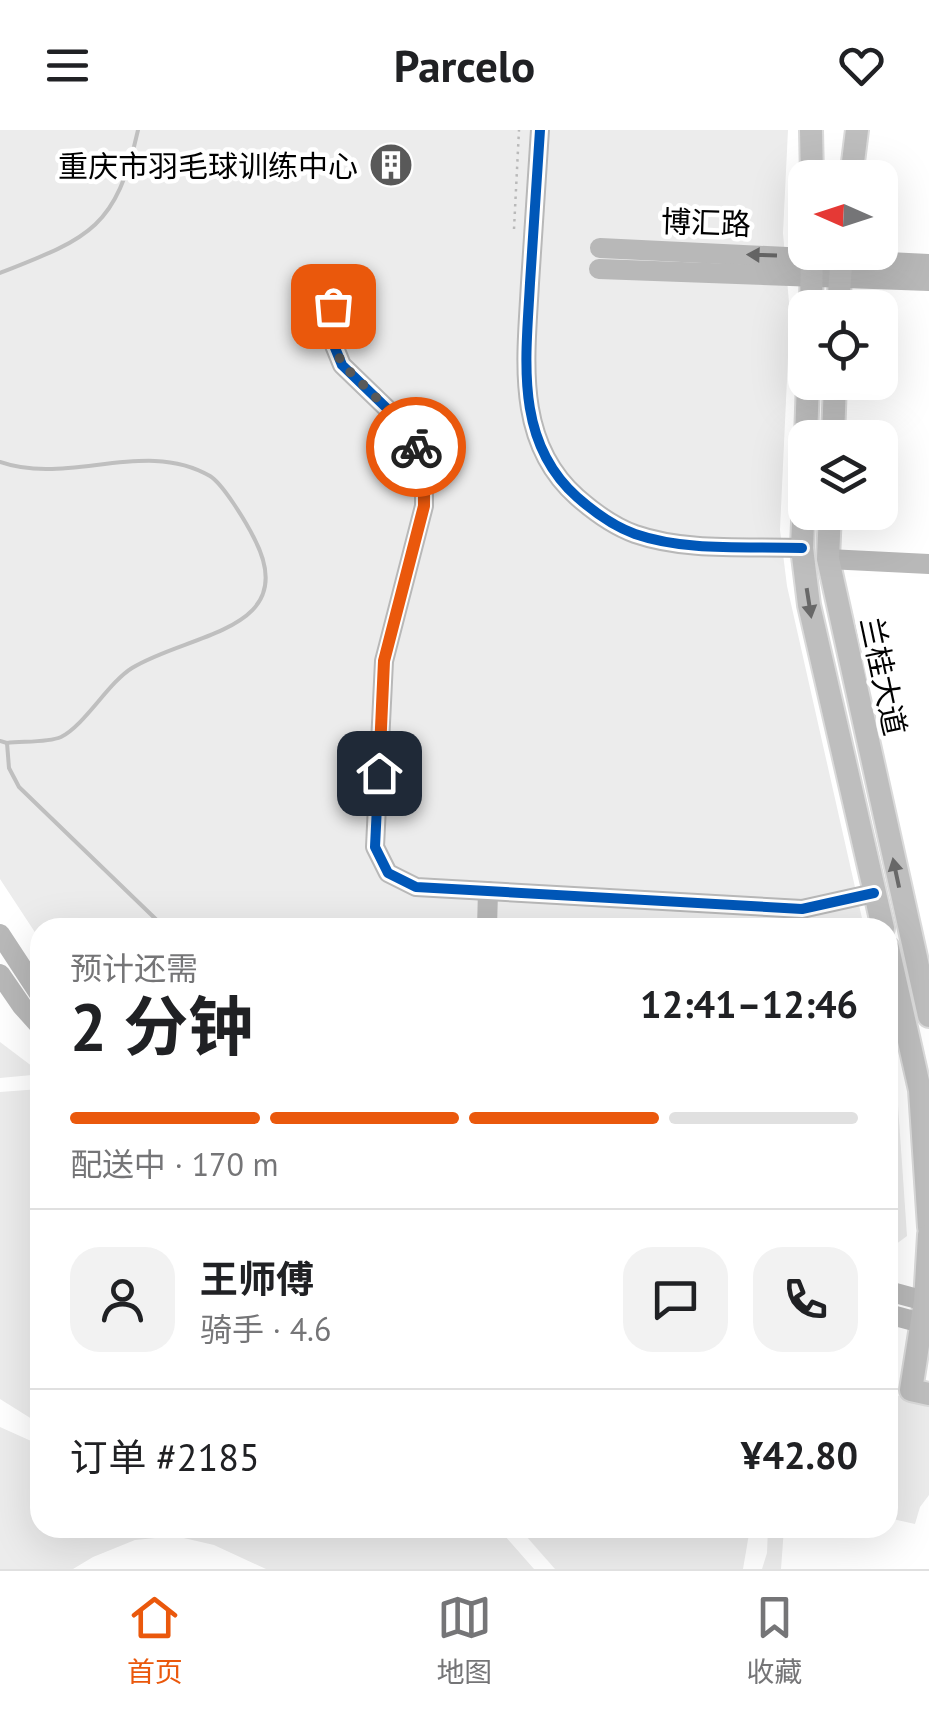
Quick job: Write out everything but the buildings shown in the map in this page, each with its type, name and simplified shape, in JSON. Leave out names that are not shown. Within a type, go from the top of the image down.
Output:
[{"type":"main road","points":[[811,130],[812,160]]},
{"type":"main road","points":[[853,160],[856,130]]},
{"type":"main road","name":"兰桂大道","points":[[803,530],[808,605],[880,918]]},
{"type":"main road","name":"兰桂大道","points":[[829,530],[828,560],[895,918]]},
{"type":"main road","name":"兰桂大道","points":[[898,934],[905,971]]},
{"type":"main road","points":[[898,962],[929,1016]]},
{"type":"main road","points":[[905,971],[908,1029],[920,1090],[929,1226]]},
{"type":"main road","points":[[920,1392],[929,1235]]},
{"type":"street","points":[[540,130],[526,364],[528,408],[539,447],[560,482],[595,513],[634,534],[681,544],[802,548]]},
{"type":"street","name":"博汇路","points":[[600,259],[788,261]]},
{"type":"street","name":"博汇路","points":[[898,263],[929,264]]},
{"type":"street","name":"博汇路","points":[[878,270],[929,281]]},
{"type":"street","points":[[333,306],[331,338],[342,364],[401,422],[416,447],[424,474],[424,506],[384,661],[376,848],[388,873],[416,887],[802,909],[874,893]]},
{"type":"street","points":[[828,560],[929,564]]},
{"type":"street","points":[[487,918],[488,891]]},
{"type":"street","points":[[0,934],[30,980]]},
{"type":"street","points":[[0,974],[30,1015]]},
{"type":"street","points":[[898,1296],[926,1313]]},
{"type":"street","points":[[898,1314],[926,1313]]},
{"type":"path","points":[[514,229],[518,130]]},
{"type":"shaded area","points":[[0,130],[788,130],[783,233],[788,357],[780,530],[787,586],[862,918],[30,918],[30,925],[0,879]]},
{"type":"shaded area","points":[[0,1042],[30,1065],[30,1075],[0,1078]]},
{"type":"shaded area","points":[[30,1090],[30,1418],[0,1399],[0,1092]]},
{"type":"shaded area","points":[[898,1106],[907,1236],[898,1243]]},
{"type":"shaded area","points":[[898,1396],[929,1405],[929,1495],[915,1524],[898,1520]]},
{"type":"shaded area","points":[[0,1427],[30,1440],[30,1538],[155,1538],[135,1540],[73,1569],[0,1569]]},
{"type":"shaded area","points":[[184,1538],[507,1538],[534,1569],[266,1569],[214,1545]]},
{"type":"shaded area","points":[[528,1538],[748,1538],[743,1569],[555,1569]]},
{"type":"shaded area","points":[[768,1538],[783,1538],[781,1569],[762,1569]]},
{"type":"waterway","points":[[0,273],[56,250],[94,226],[120,189],[138,130]]},
{"type":"waterway","points":[[0,462],[52,469],[133,461],[185,465],[210,476],[228,495],[254,538],[265,569],[263,593],[252,611],[232,625],[132,668],[61,737],[0,741]]},
{"type":"waterway","points":[[7,743],[9,768],[19,787],[155,918]]},
{"type":"cycle path","points":[[540,130],[528,312],[528,398],[533,425],[557,475],[597,513],[619,527],[655,540],[696,546],[802,548]]},
{"type":"cycle path","points":[[333,306],[331,338],[342,365],[401,422],[416,447],[424,474],[424,506],[384,661],[375,847],[388,873],[416,887],[802,909],[874,893]]},
{"type":"way so far","points":[[333,306],[331,338],[342,364],[401,422],[416,447]]},
{"type":"place","name":"重庆市羽毛球训练中心","points":[[391,165]]},
{"type":"route","points":[[379,773],[384,661],[424,506],[424,474],[416,447]]}]
